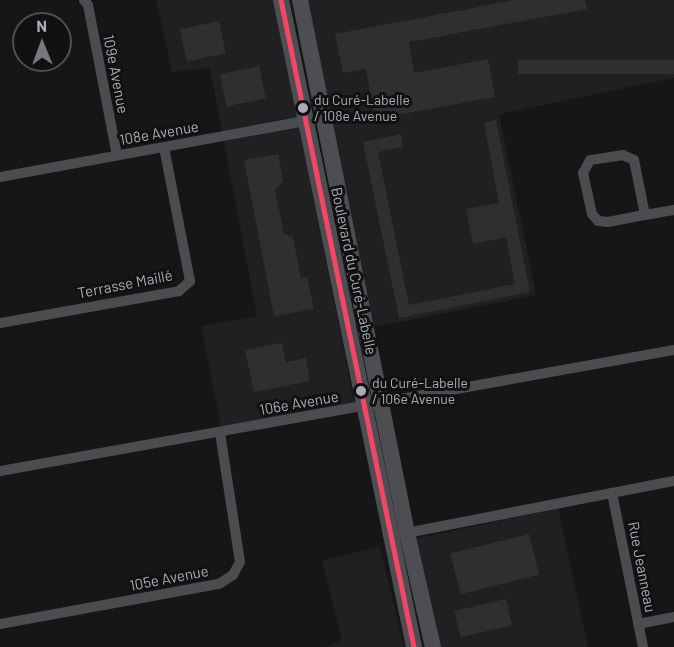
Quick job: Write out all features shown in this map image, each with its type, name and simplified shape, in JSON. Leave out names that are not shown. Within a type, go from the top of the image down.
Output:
[{"type":"main road","name":"Boulevard du Curé-Labelle","points":[[281,0],[362,406],[414,647]]},
{"type":"main road","name":"Boulevard du Curé-Labelle","points":[[300,0],[407,533],[433,647]]},
{"type":"street","name":"109e Avenue","points":[[84,0],[88,5],[117,155]]},
{"type":"street","name":"108e Avenue","points":[[0,177],[323,118]]},
{"type":"street","name":"Terrasse Maillé","points":[[0,322],[179,291],[190,281],[164,147]]},
{"type":"street","points":[[645,215],[634,160],[623,155],[590,160],[583,172],[592,214],[598,221],[645,215],[674,210]]},
{"type":"street","name":"106e Avenue","points":[[0,471],[674,350]]},
{"type":"street","name":"105e Avenue","points":[[0,624],[219,584],[233,576],[240,562],[219,433]]},
{"type":"street","points":[[389,537],[674,481]]},
{"type":"street","name":"Rue Jeanneau","points":[[612,493],[643,647]]},
{"type":"street","points":[[638,624],[674,617]]},
{"type":"shaded area","points":[[156,0],[274,0],[354,402],[221,427],[201,326],[257,316],[210,68],[172,72]]},
{"type":"shaded area","points":[[302,0],[674,0],[674,78],[499,114],[536,295],[369,328]]},
{"type":"shaded area","points":[[558,508],[588,647],[435,647],[410,540]]},
{"type":"shaded area","points":[[380,547],[404,647],[324,647],[342,640],[322,560]]},
{"type":"building","points":[[515,0],[585,0],[587,9],[409,42],[414,73],[488,59],[495,97],[375,119],[366,69],[343,73],[335,34]]},
{"type":"building","points":[[219,21],[226,53],[187,62],[180,29]]},
{"type":"building","points":[[518,60],[674,60],[674,74],[518,74]]},
{"type":"building","points":[[259,66],[266,98],[227,107],[220,74]]},
{"type":"building","points":[[496,120],[530,292],[399,318],[363,142],[401,134],[403,147],[378,152],[409,305],[515,284],[506,237],[473,244],[466,209],[499,203],[484,123]]},
{"type":"building","points":[[278,154],[283,181],[275,190],[284,234],[293,237],[301,278],[307,277],[314,309],[274,316],[244,160]]},
{"type":"building","points":[[282,343],[286,362],[306,358],[310,381],[254,392],[245,350]]},
{"type":"building","points":[[529,534],[539,575],[461,594],[450,554]]},
{"type":"building","points":[[506,599],[512,625],[460,637],[454,611]]},
{"type":"transit line","points":[[281,0],[414,647]]},
{"type":"place","name":"du Curé-Labelle / 108e Avenue","points":[[303,108]]},
{"type":"place","name":"du Curé-Labelle / 106e Avenue","points":[[361,391]]}]
